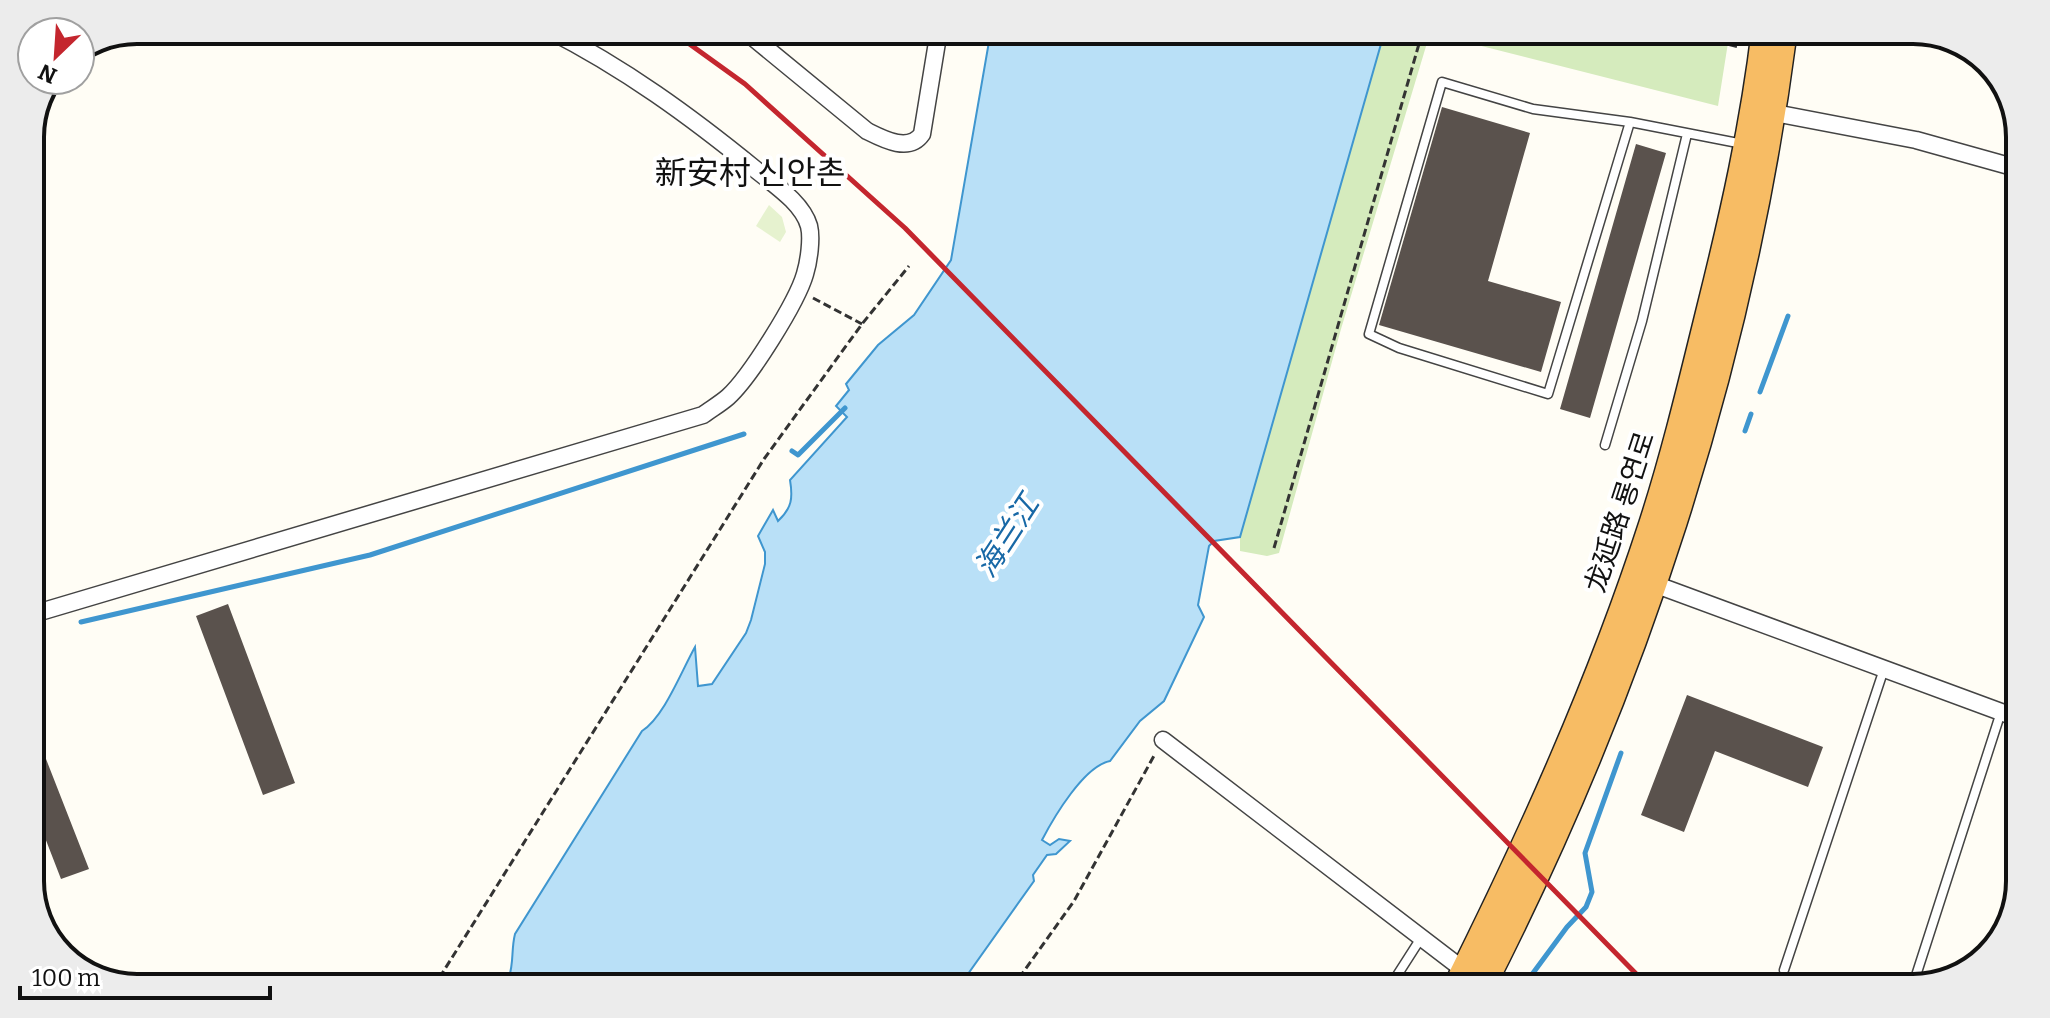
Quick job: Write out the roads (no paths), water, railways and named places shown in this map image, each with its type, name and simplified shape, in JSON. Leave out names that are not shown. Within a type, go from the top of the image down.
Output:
[{"type":"highway","name":"龙延路 룡연로","points":[[1763,111],[1765,44]]},
{"type":"highway","name":"龙延路 룡연로","points":[[1470,974],[1643,580],[1729,234],[1757,146],[1780,44]]},
{"type":"street","points":[[44,611],[703,415],[729,396],[750,371],[799,290],[806,271],[810,228],[789,197],[703,127],[651,88],[574,44]]},
{"type":"street","points":[[761,44],[867,131],[888,141],[907,144],[922,134],[937,44]]},
{"type":"street","points":[[1763,111],[1927,143],[2006,165]]},
{"type":"street","points":[[1643,580],[2006,714]]},
{"type":"street","points":[[1163,740],[1421,938],[1459,974]]},
{"type":"lane","points":[[1630,122],[1548,394],[1399,348],[1369,334],[1442,82],[1533,109],[1630,122],[1757,146]]},
{"type":"lane","points":[[1605,445],[1642,321],[1687,134]]},
{"type":"lane","points":[[1784,970],[1884,669]]},
{"type":"lane","points":[[1917,974],[2001,712]]},
{"type":"lane","points":[[1398,974],[1421,938]]},
{"type":"water","name":"海兰江","points":[[989,44],[1381,44],[1240,537],[1214,541],[1209,546],[1198,605],[1204,617],[1164,701],[1140,721],[1110,761],[1090,772],[1071,794],[1042,840],[1050,845],[1059,839],[1070,841],[1056,854],[1047,855],[1033,875],[1034,881],[968,974],[510,974],[515,934],[642,731],[665,705],[695,647],[698,686],[712,684],[746,633],[765,564],[765,552],[758,536],[773,510],[778,521],[786,512],[791,497],[790,480],[847,417],[836,406],[849,390],[846,384],[878,345],[914,315],[951,260]]},
{"type":"waterway","points":[[1760,392],[1788,316]]},
{"type":"waterway","points":[[792,451],[798,455],[845,408]]},
{"type":"waterway","points":[[1745,431],[1751,414]]},
{"type":"waterway","points":[[81,622],[370,555],[744,434]]},
{"type":"waterway","points":[[1532,974],[1586,907],[1592,892],[1585,853],[1621,753]]},
{"type":"railway","points":[[689,44],[745,84],[905,228],[1636,974]]},
{"type":"district","name":"新安村 신안촌","points":[[750,173]]}]
